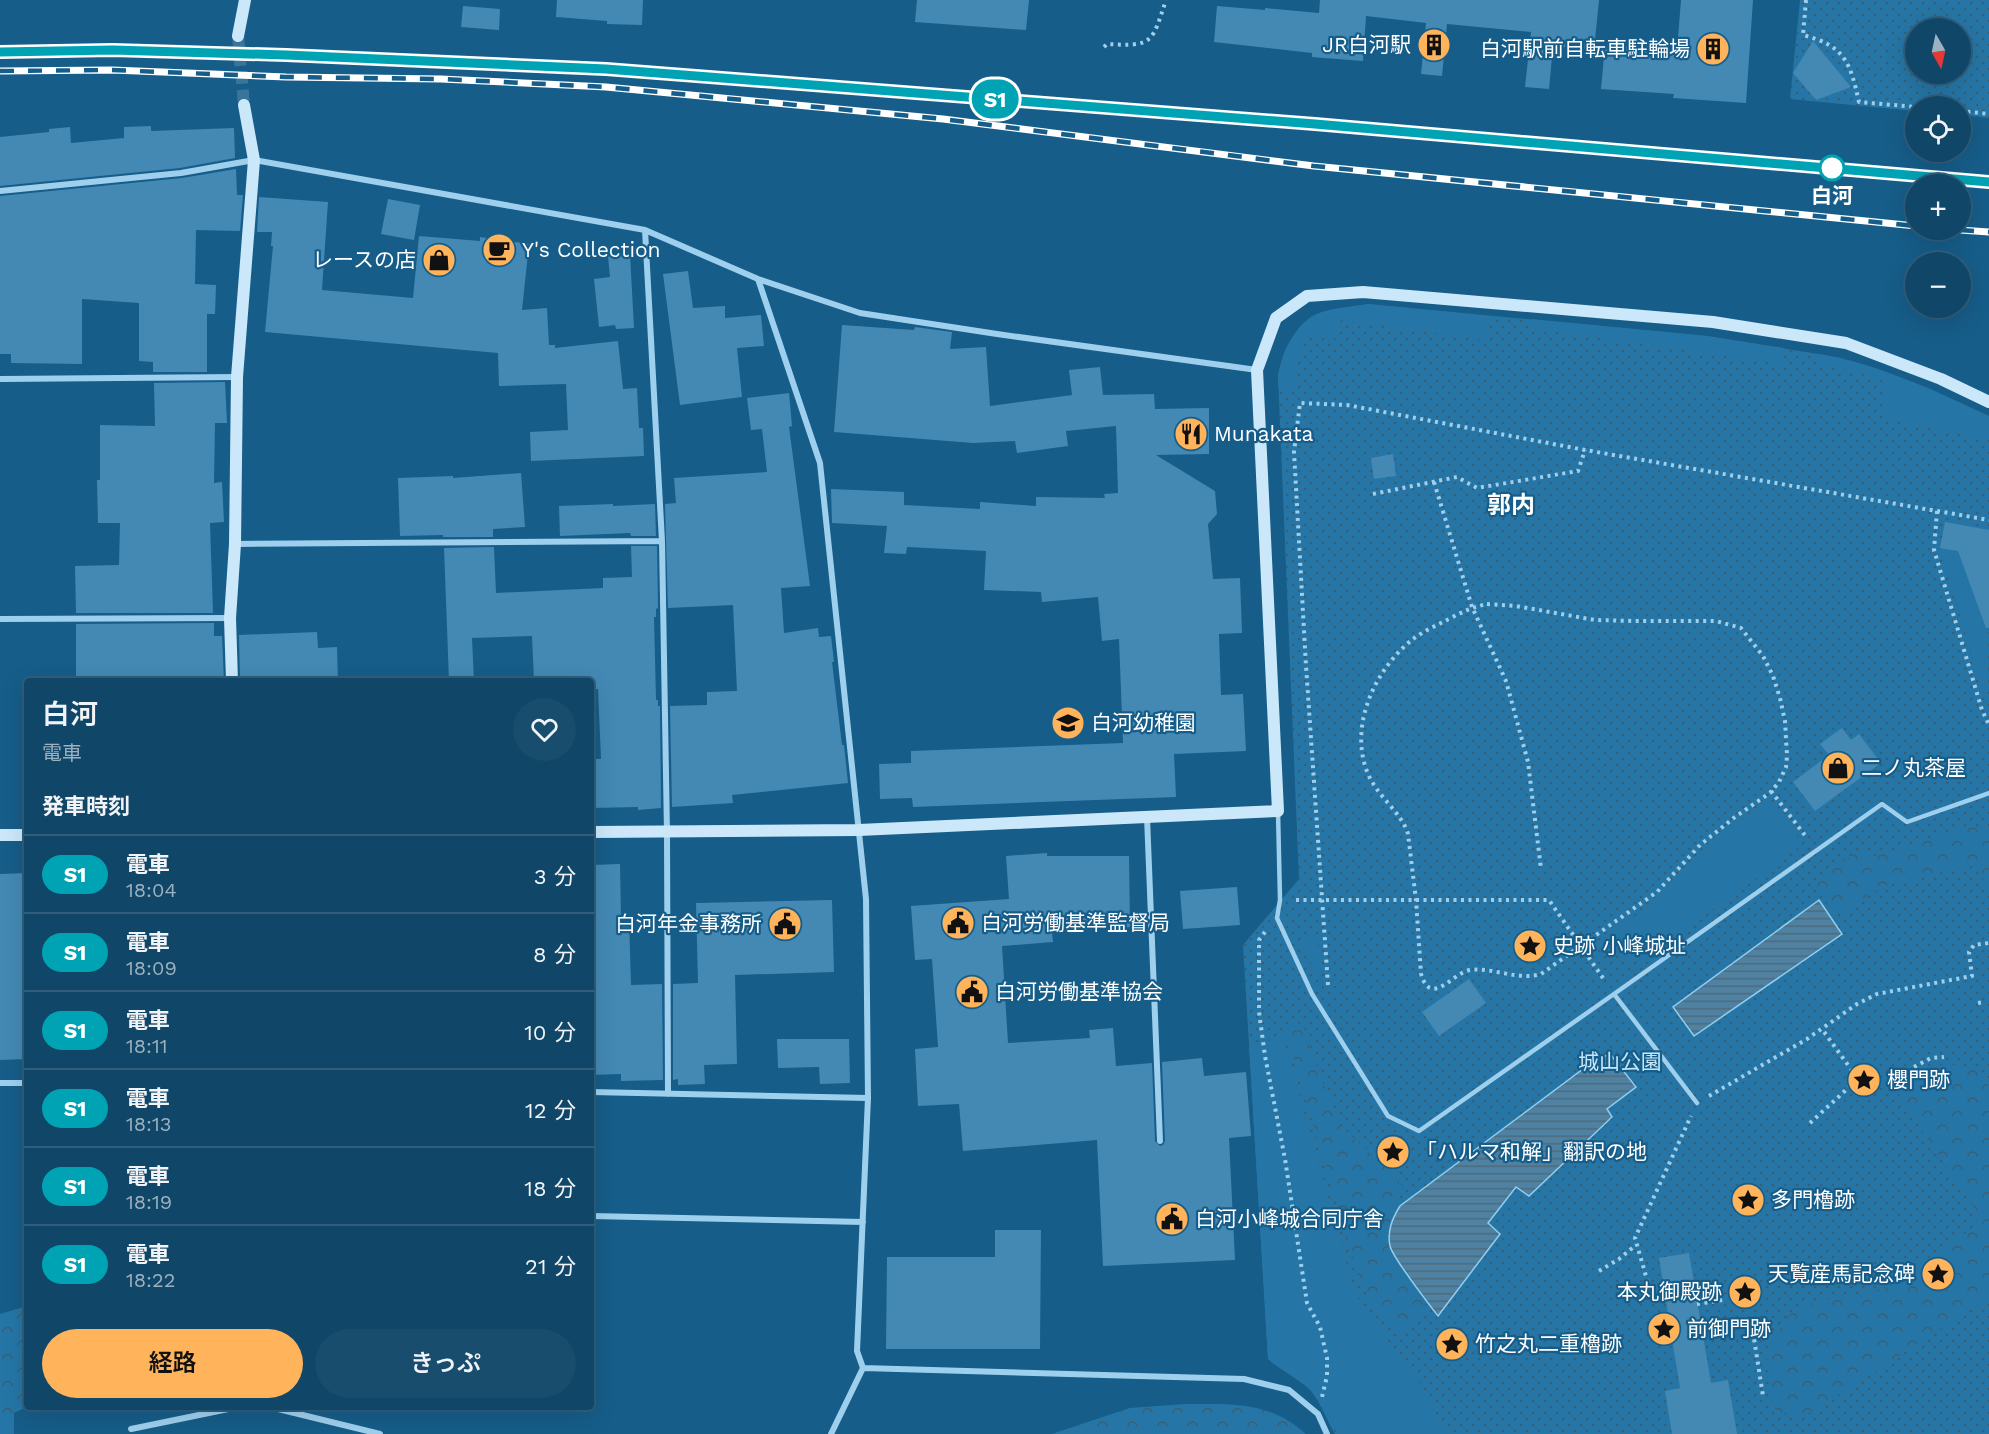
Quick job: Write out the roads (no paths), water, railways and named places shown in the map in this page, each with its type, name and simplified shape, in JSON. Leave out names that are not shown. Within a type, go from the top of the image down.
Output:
[{"type":"street","points":[[238,36],[245,0]]},
{"type":"street","points":[[232,678],[230,618],[235,544],[237,377],[254,160],[244,105]]},
{"type":"street","points":[[0,191],[181,173],[254,160],[645,230],[758,279],[860,313],[1257,370]]},
{"type":"street","points":[[645,230],[662,541],[667,833],[668,1094]]},
{"type":"street","points":[[758,279],[820,463],[866,899],[868,1098],[857,1351],[863,1368],[831,1434]]},
{"type":"street","points":[[594,832],[859,830],[1278,811],[1257,370],[1276,318],[1307,296],[1363,292],[1713,322],[1846,343],[1941,379],[1989,402]]},
{"type":"street","points":[[0,379],[237,377]]},
{"type":"street","points":[[235,544],[662,541]]},
{"type":"street","points":[[0,619],[230,618]]},
{"type":"street","points":[[1147,817],[1160,1141]]},
{"type":"street","points":[[0,835],[24,835]]},
{"type":"street","points":[[0,1083],[24,1083]]},
{"type":"street","points":[[594,1092],[868,1098]]},
{"type":"street","points":[[594,1216],[863,1222]]},
{"type":"street","points":[[863,1368],[1244,1378],[1289,1390],[1318,1414],[1327,1434]]},
{"type":"street","points":[[131,1429],[223,1410]]},
{"type":"street","points":[[282,1410],[380,1434]]},
{"type":"lane","points":[[1278,811],[1280,900],[1277,918],[1312,994],[1388,1116],[1419,1131],[1882,804],[1907,822],[1989,793]]},
{"type":"lane","points":[[1614,994],[1697,1103]]},
{"type":"tunnel","points":[[238,36],[244,105]]},
{"type":"railway","points":[[0,52],[113,50],[606,69],[1315,125],[1989,182]]},
{"type":"railway","points":[[0,71],[112,70],[286,77],[441,79],[606,87],[943,119],[1314,166],[1905,225]]},
{"type":"railway","points":[[1971,231],[1989,232]]},
{"type":"train","name":"S1","points":[[0,52],[113,50],[606,69],[1315,124],[1989,182]]},
{"type":"place","name":"JR白河駅","points":[[1434,45]]},
{"type":"place","name":"白河駅前自転車駐輪場","points":[[1713,49]]},
{"type":"place","name":"白河","points":[[1832,168]]},
{"type":"place","name":"Y's Collection","points":[[499,250]]},
{"type":"place","name":"レースの店","points":[[439,260]]},
{"type":"place","name":"Munakata","points":[[1191,434]]},
{"type":"place","name":"白河幼稚園","points":[[1068,723]]},
{"type":"place","name":"二ノ丸茶屋","points":[[1838,768]]},
{"type":"place","name":"白河労働基準監督局","points":[[958,923]]},
{"type":"place","name":"白河年金事務所","points":[[785,924]]},
{"type":"place","name":"史跡 小峰城址","points":[[1530,946]]},
{"type":"place","name":"白河労働基準協会","points":[[972,992]]},
{"type":"place","name":"櫻門跡","points":[[1864,1080]]},
{"type":"place","name":"「ハルマ和解」翻訳の地","points":[[1393,1152]]},
{"type":"place","name":"多門櫓跡","points":[[1748,1200]]},
{"type":"place","name":"白河小峰城合同庁舎","points":[[1172,1219]]},
{"type":"place","name":"天覧産馬記念碑","points":[[1938,1274]]},
{"type":"place","name":"本丸御殿跡","points":[[1745,1292]]},
{"type":"place","name":"前御門跡","points":[[1664,1329]]},
{"type":"place","name":"竹之丸二重櫓跡","points":[[1452,1344]]},
{"type":"district","name":"郭内","points":[[1511,505]]},
{"type":"park label","name":"城山公園","points":[[1620,1062]]}]
